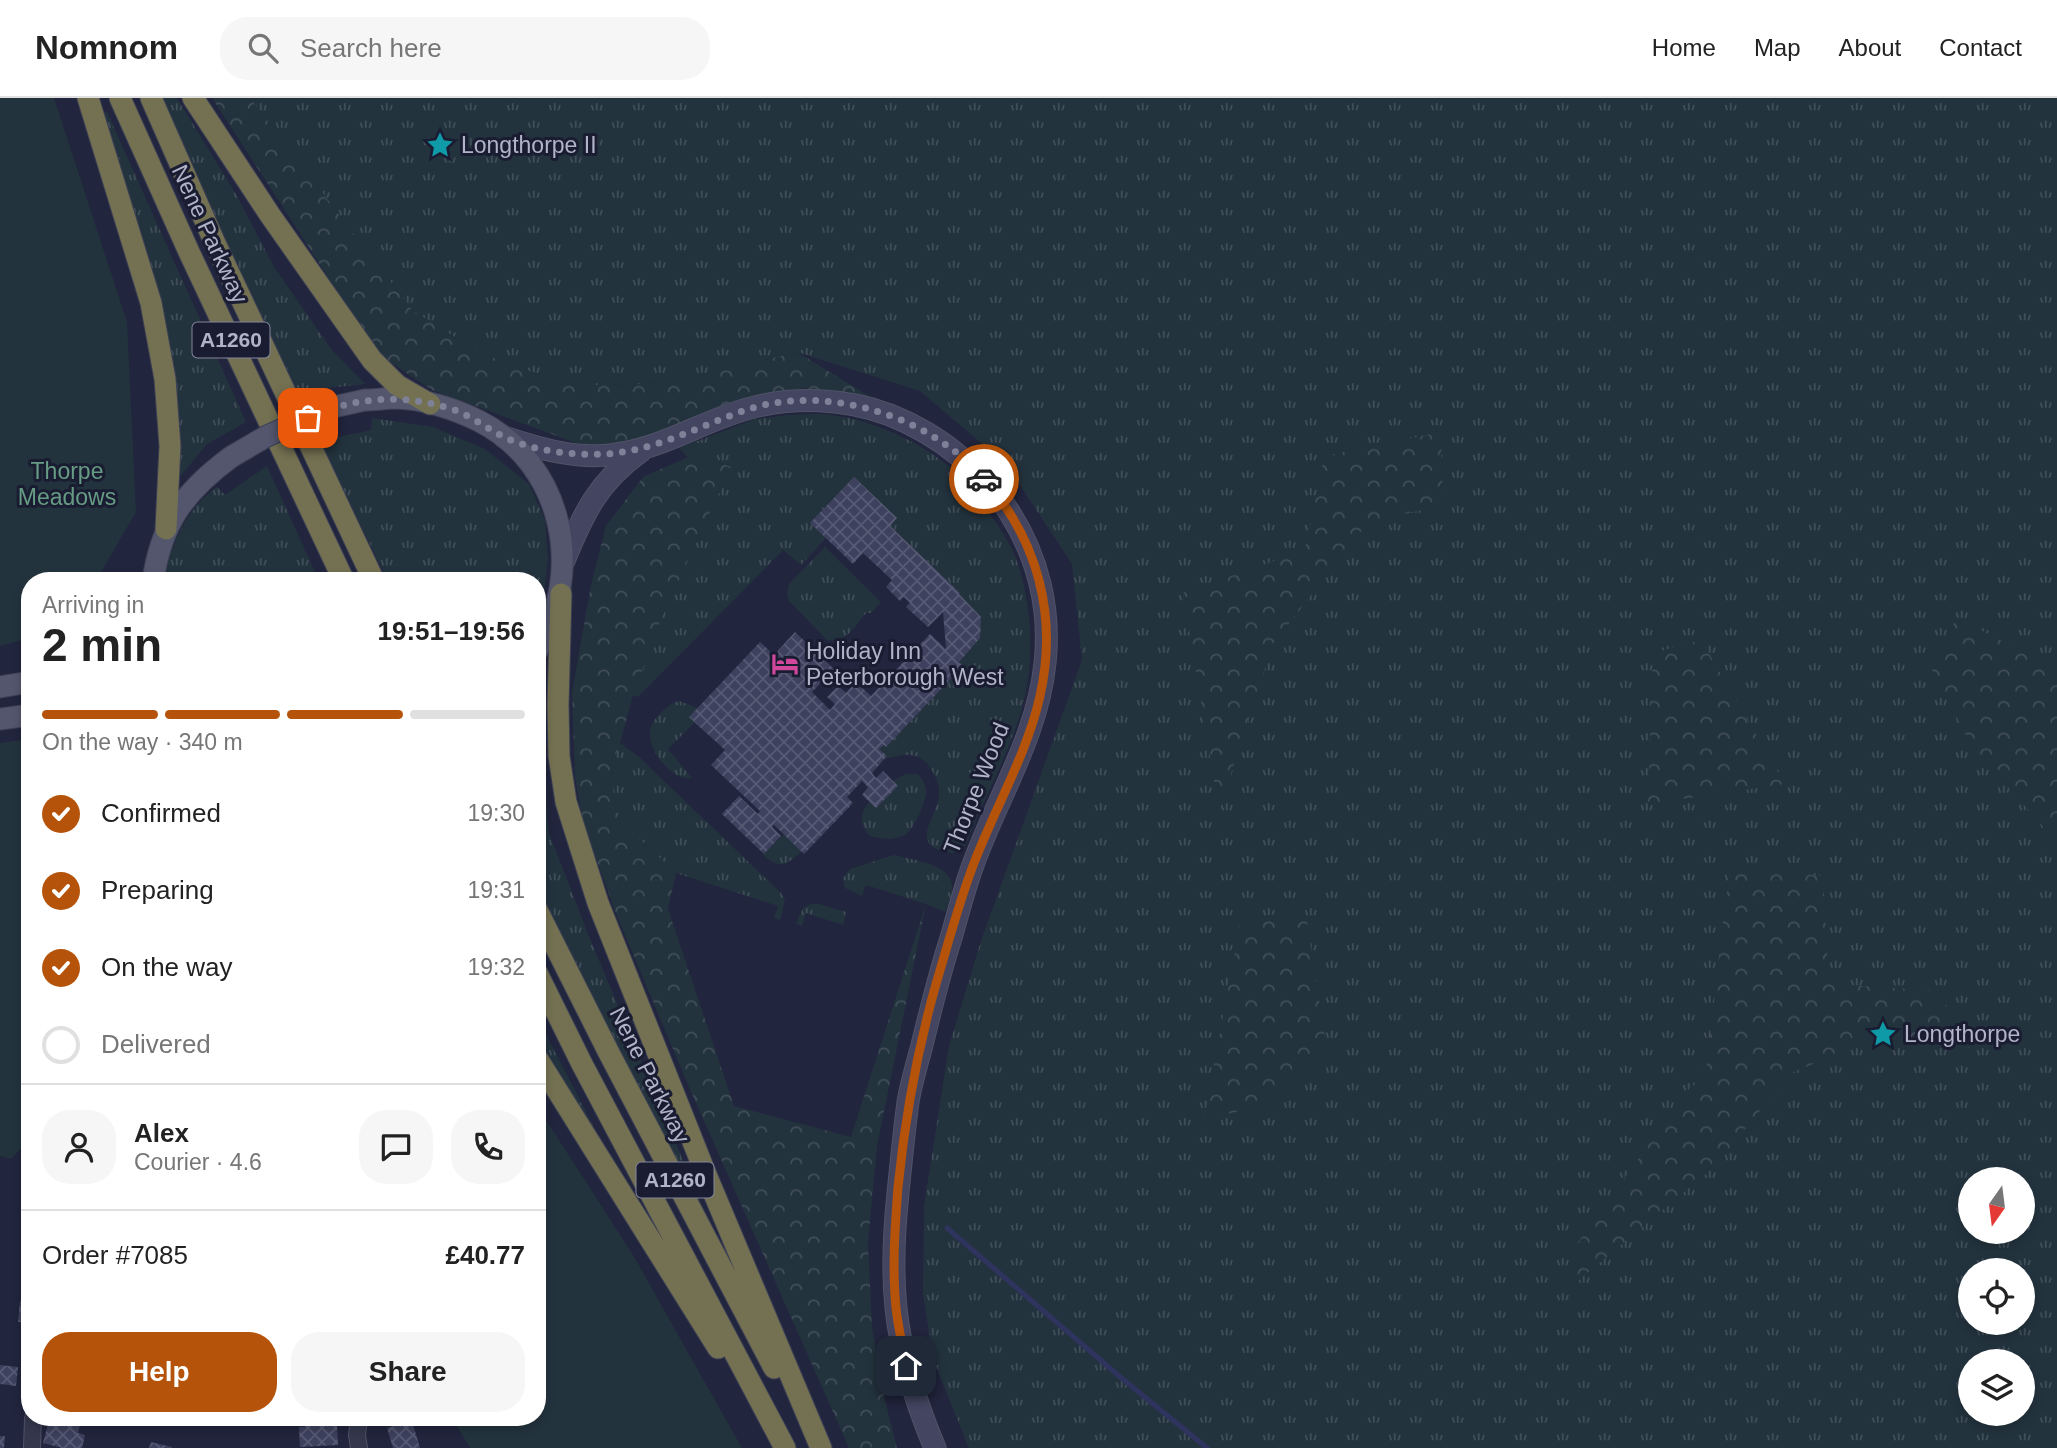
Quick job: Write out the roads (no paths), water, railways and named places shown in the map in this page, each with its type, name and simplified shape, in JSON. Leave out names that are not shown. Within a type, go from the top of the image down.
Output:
[{"type":"highway","points":[[88,98],[151,303],[165,379],[170,446],[166,529]]},
{"type":"highway","name":"Nene Parkway","points":[[120,98],[189,252],[340,572]]},
{"type":"highway","name":"Nene Parkway","points":[[151,98],[214,241],[369,572]]},
{"type":"highway","points":[[194,98],[270,215],[372,360],[397,385],[430,404]]},
{"type":"highway","points":[[561,594],[559,756],[566,802],[598,903],[819,1448]]},
{"type":"highway","name":"Nene Parkway","points":[[546,928],[609,1053],[819,1448]]},
{"type":"highway","name":"A1260","points":[[546,991],[783,1448]]},
{"type":"highway","points":[[546,1072],[783,1448]]},
{"type":"main road","points":[[155,572],[166,529],[183,501],[204,476],[230,457],[329,408],[365,400],[398,398],[456,411],[481,422],[504,437],[536,472],[548,492],[556,514],[564,561],[561,594],[546,633]]},
{"type":"main road","points":[[0,687],[21,684]]},
{"type":"main road","points":[[0,719],[21,716]]},
{"type":"street","name":"Thorpe Wood","points":[[504,437],[545,451],[615,455],[644,448],[745,410],[779,403],[814,401],[850,404],[918,427],[949,446],[976,469],[999,496],[1016,522],[1032,556],[1043,595],[1047,630],[1039,697],[1014,767],[973,865],[936,986],[909,1098],[900,1168],[894,1239],[896,1308],[906,1366],[922,1419],[935,1448]]},
{"type":"street","name":"Thorpe Wood","points":[[564,561],[582,518],[601,487],[620,466],[644,448]]},
{"type":"street","points":[[32,1448],[33,1426]]},
{"type":"street","points":[[358,1426],[359,1448]]},
{"type":"waterway","points":[[947,1228],[1207,1448]]},
{"type":"place","name":"Longthorpe II","points":[[440,145]]},
{"type":"place","name":"Holiday Inn Peterborough West","points":[[785,664]]},
{"type":"place","name":"Longthorpe","points":[[1883,1034]]},
{"type":"park label","name":"Thorpe Meadows","points":[[67,484]]}]
